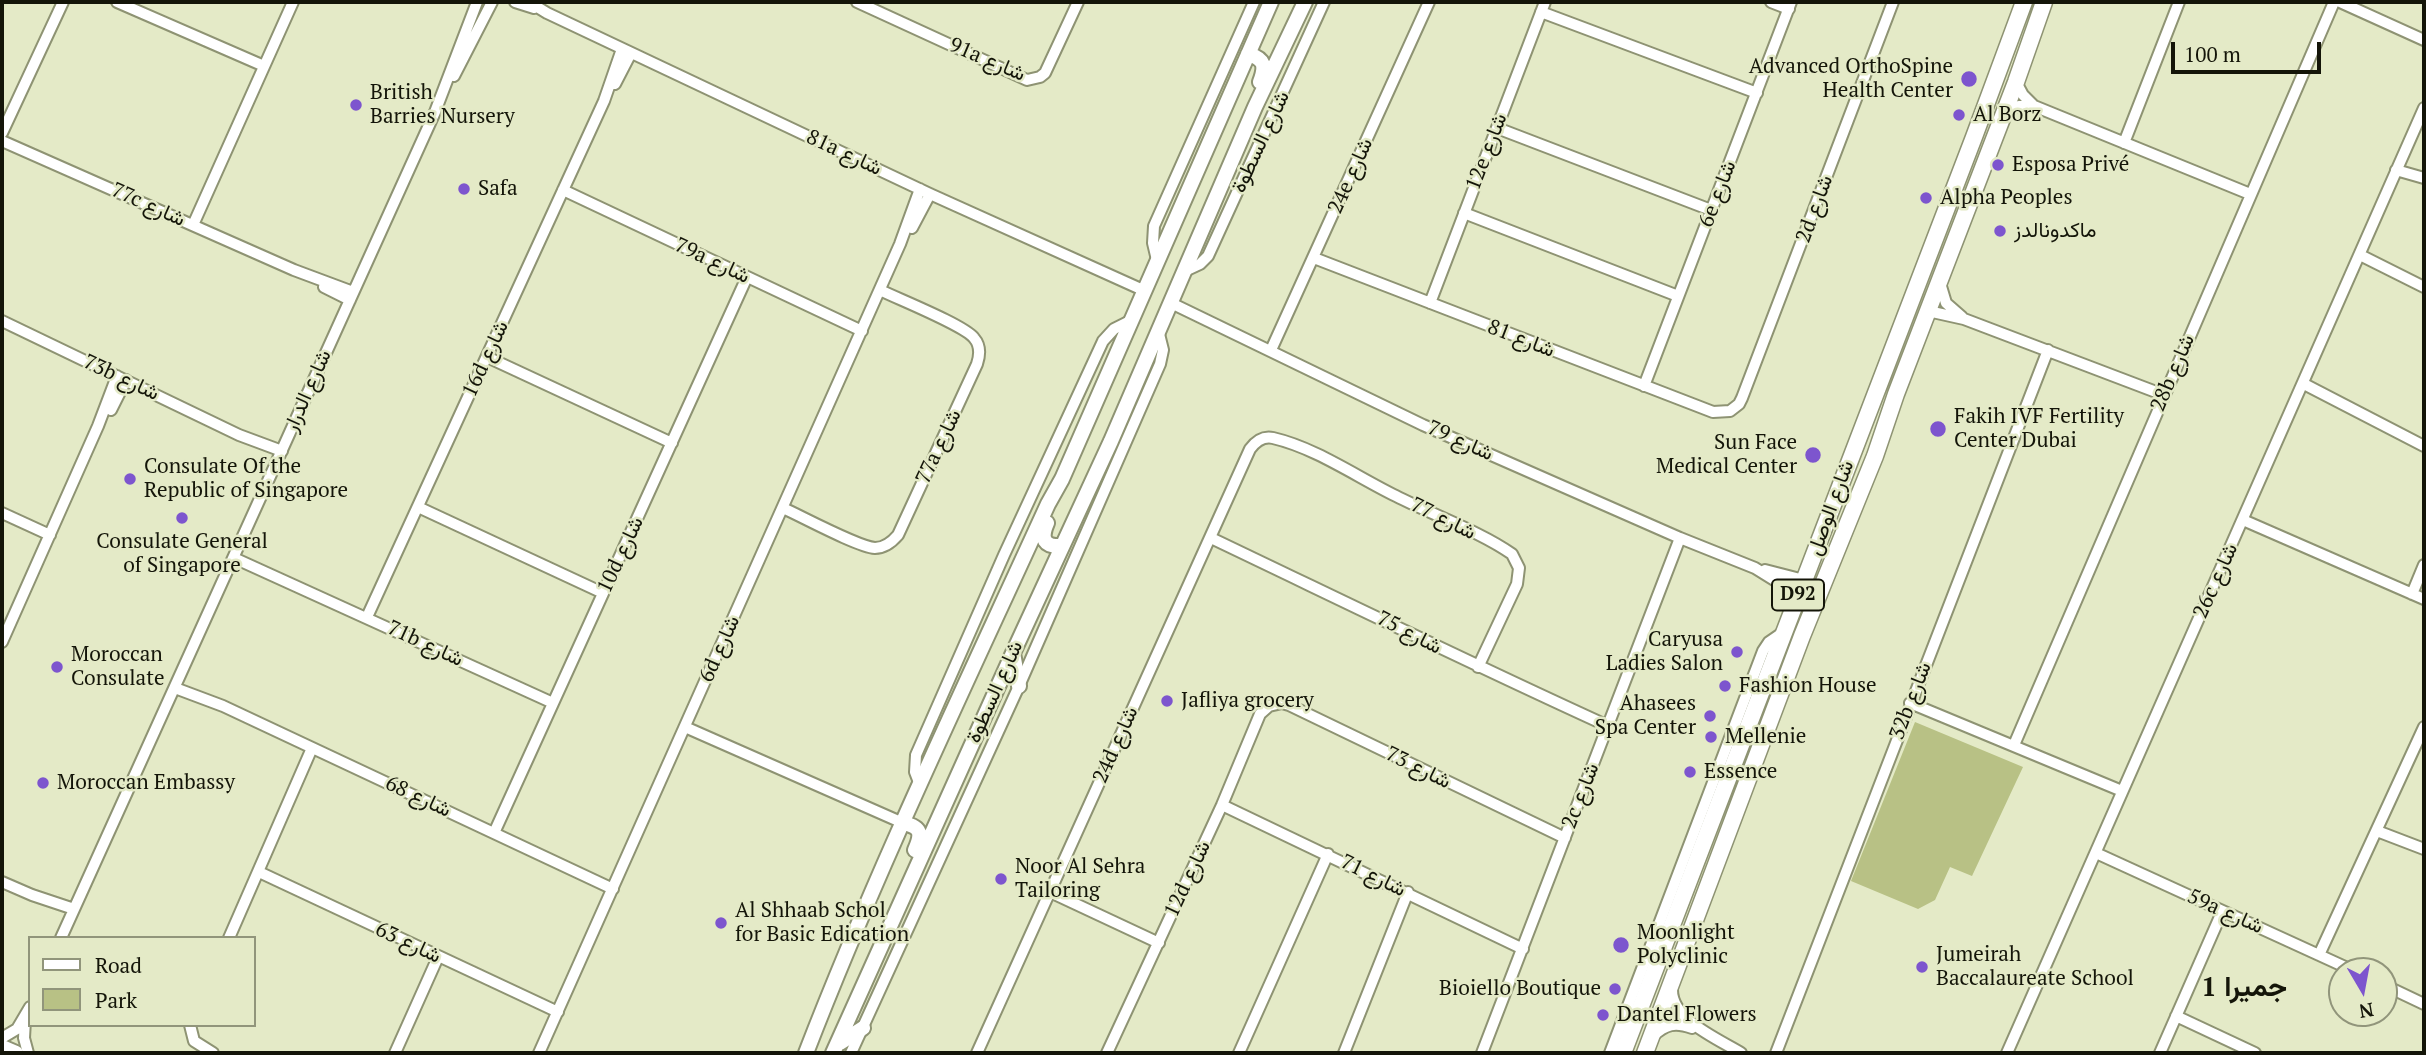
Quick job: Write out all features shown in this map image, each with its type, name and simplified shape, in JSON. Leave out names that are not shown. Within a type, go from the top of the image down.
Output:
[{"type":"main road","name":"شارع السطوة","points":[[806,1053],[837,972],[920,785],[1062,479],[1271,2]]},
{"type":"main road","name":"شارع السطوة","points":[[834,1052],[1111,441],[1255,107],[1305,2]]},
{"type":"main road","name":"شارع الوصل","points":[[1623,1053],[1975,137],[2024,2]]},
{"type":"main road","name":"شارع الوصل","points":[[1648,1047],[1802,636],[1875,456],[2044,2]]},
{"type":"main road","points":[[1248,54],[1258,56],[1265,65],[1256,90],[1255,107]]},
{"type":"main road","points":[[1928,311],[1923,308],[1921,299],[1966,172],[1975,137]]},
{"type":"main road","points":[[1062,479],[1043,535],[1047,544],[1062,546]]},
{"type":"main road","points":[[1802,636],[1801,622],[1812,589],[1810,583],[1804,580]]},
{"type":"main road","points":[[1013,653],[1018,686]]},
{"type":"main road","points":[[903,823],[917,827],[921,836],[909,864],[910,882]]},
{"type":"main road","points":[[1632,1053],[1637,1018]]},
{"type":"main road","points":[[834,1052],[847,1037],[863,1028]]},
{"type":"main road","points":[[2,1047],[16,1053]]},
{"type":"street","points":[[2,134],[63,2]]},
{"type":"street","points":[[117,2],[264,66]]},
{"type":"street","points":[[192,225],[293,2]]},
{"type":"street","name":"شارع الدرار","points":[[435,112],[477,2]]},
{"type":"street","name":"شارع الدرار","points":[[62,936],[435,112],[492,2]]},
{"type":"street","name":"81a شارع","points":[[515,2],[547,13]]},
{"type":"street","name":"81a شارع","points":[[529,2],[626,51],[1143,290]]},
{"type":"street","name":"91a شارع","points":[[857,2],[1027,80],[1033,80],[1045,73],[1078,2]]},
{"type":"street","name":"شارع السطوة","points":[[1157,260],[1153,243],[1154,226],[1254,2]]},
{"type":"street","name":"شارع السطوة","points":[[1185,271],[1200,264],[1208,256],[1324,2]]},
{"type":"street","name":"24e شارع","points":[[1271,350],[1429,2]]},
{"type":"street","points":[[1771,2],[1790,5]]},
{"type":"street","name":"2d شارع","points":[[1730,411],[1740,404],[1893,2]]},
{"type":"street","points":[[2124,143],[2179,2]]},
{"type":"street","name":"28b شارع","points":[[2014,746],[2334,2]]},
{"type":"street","points":[[2340,2],[2424,40]]},
{"type":"street","name":"6e شارع","points":[[1644,386],[1790,5]]},
{"type":"street","points":[[1543,7],[1757,93]]},
{"type":"street","name":"12e شارع","points":[[1430,303],[1543,7]]},
{"type":"street","name":"16d شارع","points":[[367,617],[604,101],[614,88],[626,51]]},
{"type":"street","points":[[2016,82],[2034,106]]},
{"type":"street","points":[[2005,111],[2019,106],[2034,106],[2250,194]]},
{"type":"street","name":"26c شارع","points":[[2007,1053],[2424,108]]},
{"type":"street","points":[[1497,128],[1711,210]]},
{"type":"street","name":"77c شارع","points":[[2,141],[351,296]]},
{"type":"street","points":[[2396,170],[2424,178]]},
{"type":"street","name":"79a شارع","points":[[563,190],[862,331]]},
{"type":"street","name":"6d شارع","points":[[539,1053],[925,191]]},
{"type":"street","points":[[1464,213],[1678,296]]},
{"type":"street","points":[[2360,255],[2424,287]]},
{"type":"street","name":"شارع 81","points":[[1314,258],[1713,412],[1730,411]]},
{"type":"street","name":"10d شارع","points":[[494,833],[747,277]]},
{"type":"street","points":[[1940,283],[1946,303],[1964,319]]},
{"type":"street","name":"77a شارع","points":[[783,508],[866,546],[884,546],[892,542],[898,535],[977,364],[980,351],[967,331],[880,290]]},
{"type":"street","name":"شارع 79","points":[[1171,303],[1423,425],[1679,538],[1755,568],[1804,580]]},
{"type":"street","points":[[1928,311],[1964,319],[2164,395]]},
{"type":"street","name":"73b شارع","points":[[2,321],[280,455]]},
{"type":"street","name":"شارع السطوة","points":[[920,785],[915,772],[916,755],[1001,562],[1103,341],[1114,329],[1129,321]]},
{"type":"street","name":"شارع السطوة","points":[[851,1053],[1018,686],[1160,364],[1163,350],[1158,330]]},
{"type":"street","name":"32b شارع","points":[[1776,1053],[2048,350]]},
{"type":"street","points":[[487,357],[672,443]]},
{"type":"street","points":[[2,642],[99,426],[109,413],[122,378]]},
{"type":"street","points":[[2304,384],[2424,446]]},
{"type":"street","name":"شارع 77","points":[[1260,440],[1273,438],[1357,474],[1392,495],[1512,554],[1519,568],[1519,576],[1478,667]]},
{"type":"street","name":"24d شارع","points":[[977,1053],[1250,449],[1260,440]]},
{"type":"street","points":[[418,507],[603,593]]},
{"type":"street","points":[[2,513],[50,535]]},
{"type":"street","points":[[2243,520],[2424,599]]},
{"type":"street","name":"شارع 75","points":[[1210,538],[1478,667],[1608,726]]},
{"type":"street","name":"2c شارع","points":[[1482,1053],[1679,538]]},
{"type":"street","name":"71b شارع","points":[[235,555],[284,575],[297,585],[553,703]]},
{"type":"street","points":[[2412,594],[2424,565]]},
{"type":"street","name":"شارع 79","points":[[1755,568],[1784,586],[1792,611]]},
{"type":"street","points":[[1610,1053],[1763,651],[1769,642],[1785,631]]},
{"type":"street","name":"شارع 68","points":[[177,685],[613,889]]},
{"type":"street","name":"شارع 73","points":[[1269,706],[1282,703],[1289,705],[1565,838]]},
{"type":"street","points":[[1910,703],[2122,791]]},
{"type":"street","name":"12d شارع","points":[[1107,1053],[1222,805],[1260,714],[1269,706]]},
{"type":"street","points":[[685,727],[903,823]]},
{"type":"street","points":[[2319,955],[2424,727]]},
{"type":"street","points":[[230,936],[312,748]]},
{"type":"street","name":"شارع 71","points":[[1222,805],[1522,949]]},
{"type":"street","points":[[2377,831],[2424,849]]},
{"type":"street","name":"59a شارع","points":[[2095,853],[2328,959]]},
{"type":"street","points":[[1239,1053],[1328,854]]},
{"type":"street","name":"شارع 63","points":[[259,872],[558,1012]]},
{"type":"street","points":[[2,882],[72,913]]},
{"type":"street","points":[[1050,892],[1159,943]]},
{"type":"street","points":[[1344,1053],[1408,892]]},
{"type":"street","points":[[2160,1053],[2222,912]]},
{"type":"street","points":[[395,1053],[438,957]]},
{"type":"street","points":[[1672,978],[1674,1007],[1683,1017],[1741,1053]]},
{"type":"street","points":[[2398,992],[2424,1004]]},
{"type":"street","points":[[2,1038],[15,1031],[27,1012]]},
{"type":"street","points":[[27,1012],[24,1038],[29,1053]]},
{"type":"street","points":[[2176,1016],[2255,1053]]},
{"type":"street","points":[[1648,1047],[1664,1027],[1674,1024],[1708,1033]]},
{"type":"street","points":[[190,1027],[194,1041],[213,1053]]},
{"type":"green space","points":[[1915,722],[2023,767],[1972,876],[1950,867],[1935,900],[1918,909],[1851,881]]},
{"type":"place","name":"Advanced OrthoSpine Health Center","points":[[1969,79]]},
{"type":"place","name":"British Barries Nursery","points":[[356,105]]},
{"type":"place","name":"Al Borz","points":[[1959,115]]},
{"type":"place","name":"Esposa Privé","points":[[1998,165]]},
{"type":"place","name":"Safa","points":[[464,189]]},
{"type":"place","name":"Alpha Peoples","points":[[1926,198]]},
{"type":"place","name":"ماكدونالدز","points":[[2000,231]]},
{"type":"place","name":"Fakih IVF Fertility Center Dubai","points":[[1938,429]]},
{"type":"place","name":"Sun Face Medical Center","points":[[1813,455]]},
{"type":"place","name":"Consulate Of the Republic of Singapore","points":[[130,479]]},
{"type":"place","name":"Consulate General of Singapore","points":[[182,518]]},
{"type":"place","name":"Caryusa Ladies Salon","points":[[1737,652]]},
{"type":"place","name":"Moroccan Consulate","points":[[57,667]]},
{"type":"place","name":"Fashion House","points":[[1725,686]]},
{"type":"place","name":"Jafliya grocery","points":[[1167,701]]},
{"type":"place","name":"Ahasees Spa Center","points":[[1710,716]]},
{"type":"place","name":"Mellenie","points":[[1711,737]]},
{"type":"place","name":"Essence","points":[[1690,772]]},
{"type":"place","name":"Moroccan Embassy","points":[[43,783]]},
{"type":"place","name":"Noor Al Sehra Tailoring","points":[[1001,879]]},
{"type":"place","name":"Al Shhaab Schol for Basic Edication","points":[[721,923]]},
{"type":"place","name":"Moonlight Polyclinic","points":[[1621,945]]},
{"type":"place","name":"Jumeirah Baccalaureate School","points":[[1922,967]]},
{"type":"place","name":"Bioiello Boutique","points":[[1615,989]]},
{"type":"place","name":"Dantel Flowers","points":[[1603,1015]]},
{"type":"district","name":"جميرا 1","points":[[2244,988]]}]
